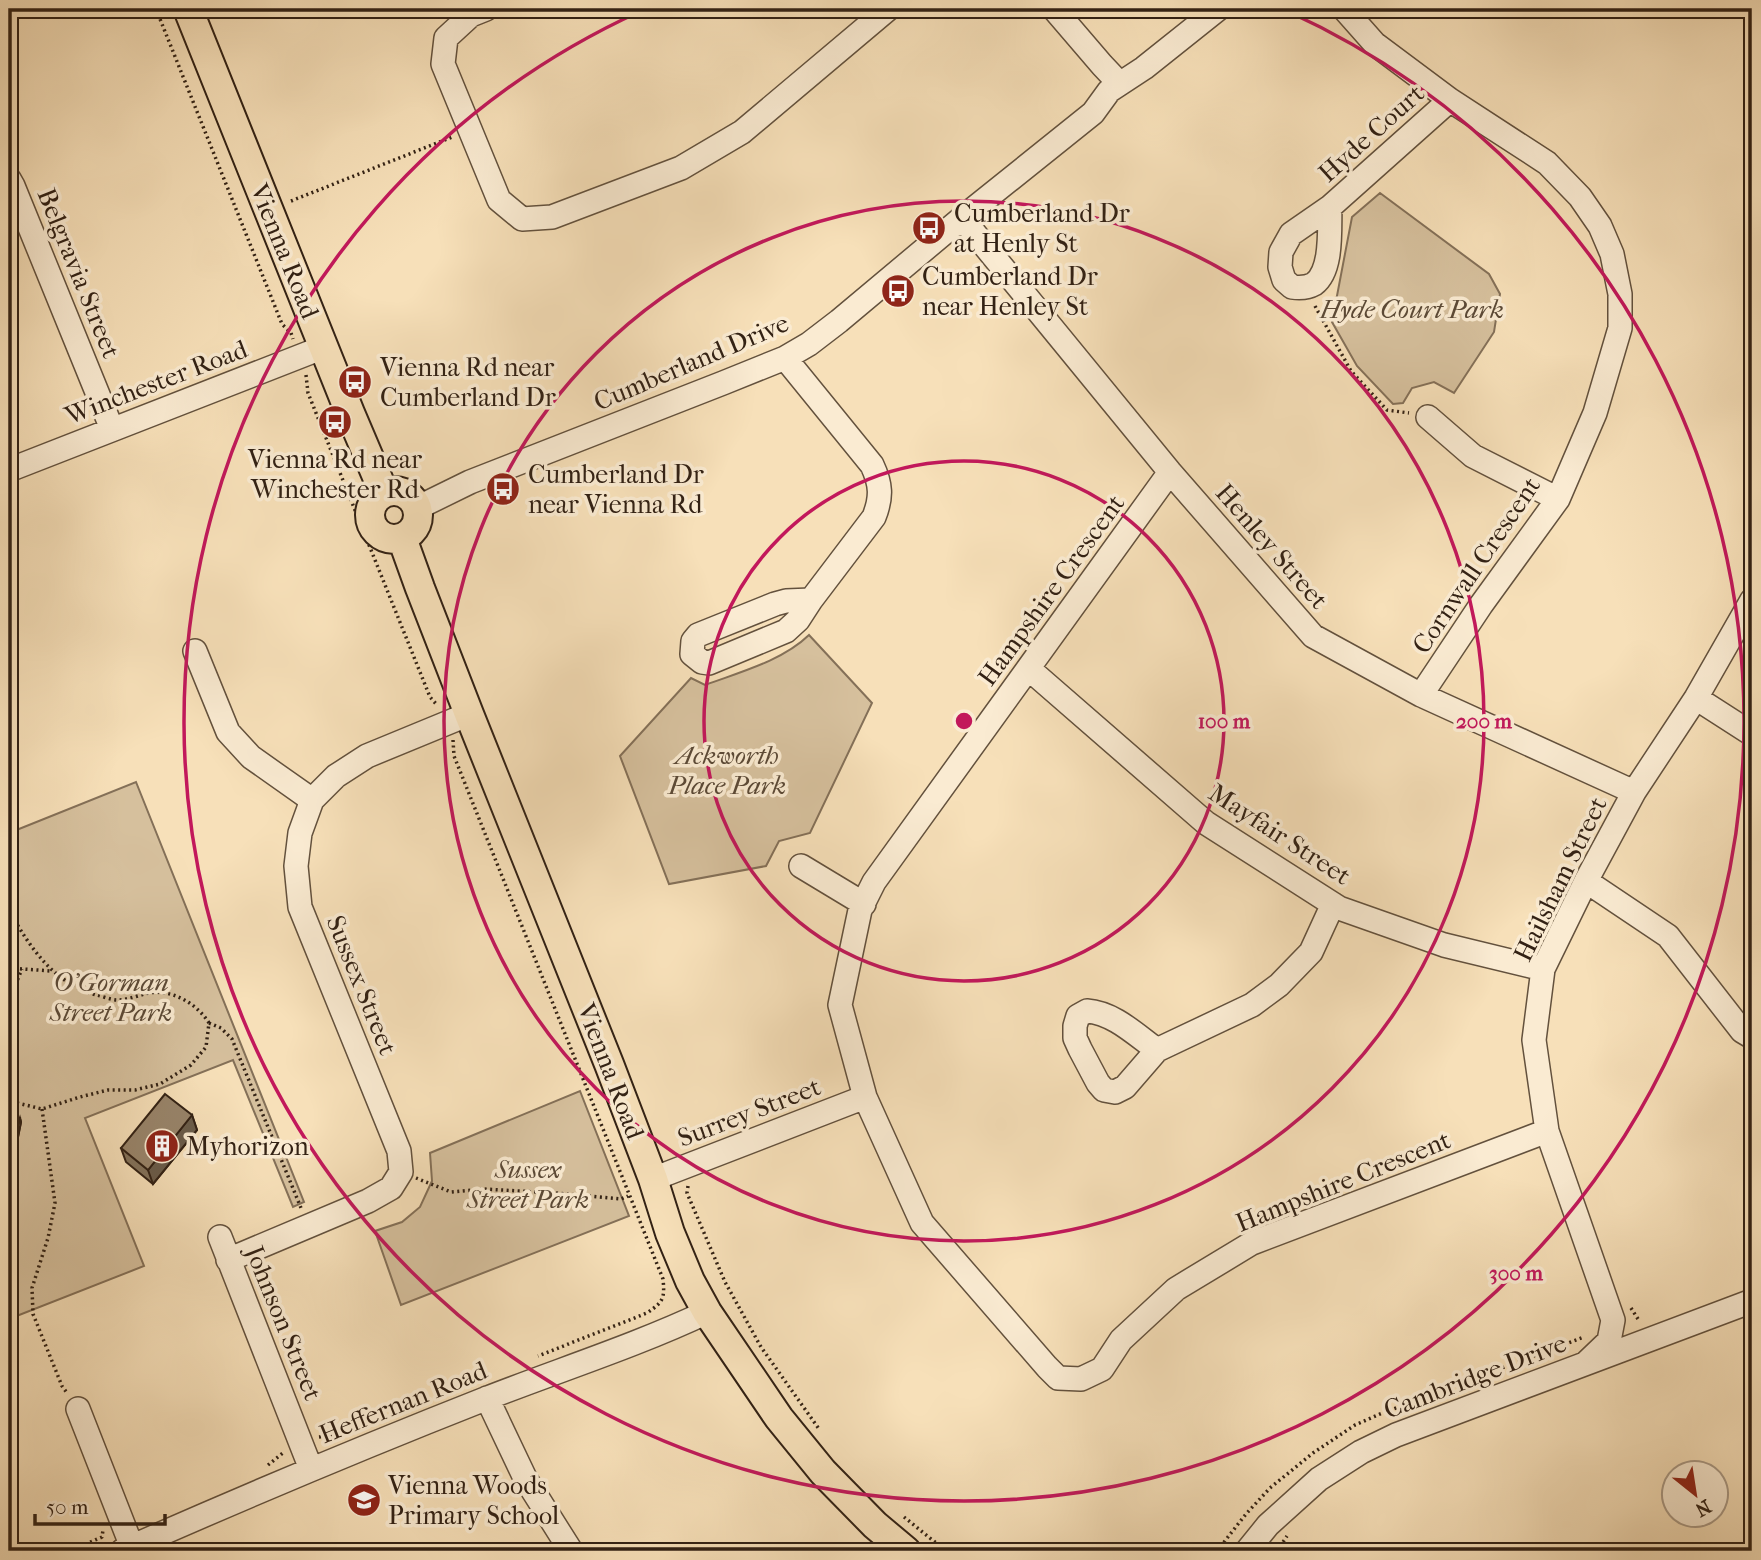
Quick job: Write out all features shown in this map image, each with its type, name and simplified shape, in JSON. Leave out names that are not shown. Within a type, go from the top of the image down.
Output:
[{"type":"main road","name":"Vienna Road","points":[[188,9],[384,493]]},
{"type":"main road","points":[[392,491],[408,495],[417,508],[417,523],[409,534],[402,538],[386,538],[379,534],[370,520],[373,504],[384,493],[392,491]]},
{"type":"main road","name":"Vienna Road","points":[[402,538],[610,1064],[670,1233],[690,1281],[707,1312],[779,1418],[823,1472],[875,1525],[906,1551]]},
{"type":"street","points":[[486,9],[471,15],[446,38],[443,64],[499,200],[522,219],[552,217],[681,168],[742,132],[888,9]]},
{"type":"street","points":[[1054,9],[1119,83]]},
{"type":"street","name":"Cumberland Drive","points":[[417,508],[470,482],[785,358],[809,344],[1093,113],[1109,91],[1144,68],[1218,9]]},
{"type":"street","name":"Cornwall Crescent","points":[[1344,9],[1375,44],[1450,100],[1546,163],[1580,197],[1600,226],[1612,254],[1620,294],[1620,328],[1595,413],[1558,499],[1481,605],[1421,695]]},
{"type":"street","name":"Hyde Court","points":[[1330,207],[1329,253],[1324,270],[1315,283],[1303,288],[1292,287],[1284,280],[1280,267],[1281,251],[1291,234],[1330,207],[1450,100]]},
{"type":"street","name":"Belgravia Street","points":[[9,178],[112,429]]},
{"type":"street","name":"Henley Street","points":[[962,218],[1170,472],[1313,636],[1421,695],[1634,792]]},
{"type":"street","name":"Winchester Road","points":[[9,470],[324,347]]},
{"type":"street","points":[[785,358],[872,465],[881,491],[879,504],[874,517],[798,620],[786,631],[709,663],[702,662],[692,654],[692,641],[698,635],[775,604],[811,600]]},
{"type":"street","points":[[1428,417],[1473,456],[1558,499]]},
{"type":"street","name":"Hampshire Crescent","points":[[1170,472],[874,882],[860,910],[840,1005],[865,1097],[922,1223],[1046,1367],[1058,1378],[1081,1379],[1102,1369],[1121,1340],[1177,1289],[1252,1243],[1547,1131]]},
{"type":"street","name":"Hailsham Street","points":[[1586,1363],[1609,1340],[1612,1320],[1547,1131],[1534,1040],[1544,969],[1586,881],[1634,792],[1696,698],[1752,600]]},
{"type":"street","points":[[195,651],[228,732],[251,757],[312,800]]},
{"type":"street","name":"Mayfair Street","points":[[1029,669],[1206,823],[1339,908],[1444,945],[1544,969]]},
{"type":"street","points":[[1696,698],[1752,734]]},
{"type":"street","name":"Sussex Street","points":[[401,1172],[399,1152],[300,907],[296,866],[300,833],[312,800],[336,776],[367,756],[470,714]]},
{"type":"street","points":[[801,866],[863,904]]},
{"type":"street","points":[[1586,881],[1668,936],[1742,1031],[1752,1037]]},
{"type":"street","points":[[1157,1050],[1252,1005],[1279,985],[1311,952],[1333,904]]},
{"type":"street","name":"Surrey Street","points":[[653,1179],[865,1097]]},
{"type":"street","points":[[228,1260],[368,1201],[391,1188],[401,1172]]},
{"type":"street","name":"Johnson Street","points":[[220,1237],[311,1469]]},
{"type":"street","name":"Cambridge Drive","points":[[1247,1551],[1268,1525],[1319,1479],[1361,1452],[1396,1436],[1752,1301]]},
{"type":"street","name":"Heffernan Road","points":[[127,1549],[311,1469],[487,1398],[669,1330],[707,1312]]},
{"type":"street","points":[[487,1398],[525,1478],[571,1551]]},
{"type":"street","points":[[78,1409],[127,1549]]},
{"type":"path","points":[[156,9],[282,324],[293,339]]},
{"type":"path","points":[[291,201],[470,130]]},
{"type":"path","points":[[1303,288],[1351,371],[1387,410],[1428,417]]},
{"type":"path","points":[[306,374],[308,393],[430,697],[442,710]]},
{"type":"path","points":[[453,738],[454,756],[663,1279],[664,1294],[660,1304],[647,1312],[531,1359]]},
{"type":"path","points":[[9,911],[29,945],[51,971],[78,990],[116,1000],[152,992],[176,996],[201,1011],[209,1023],[221,1028],[232,1038],[309,1226]]},
{"type":"path","points":[[9,968],[51,971]]},
{"type":"path","points":[[9,1000],[22,969]]},
{"type":"path","points":[[9,1009],[9,1050]]},
{"type":"path","points":[[9,1101],[43,1109],[108,1090],[135,1090],[160,1084],[191,1065],[206,1047],[209,1023]]},
{"type":"path","points":[[43,1109],[55,1203],[48,1238],[32,1288],[33,1314],[62,1386],[78,1409]]},
{"type":"path","points":[[401,1172],[450,1192],[484,1189],[555,1192],[621,1199],[628,1196]]},
{"type":"path","points":[[1631,1308],[1637,1319]]},
{"type":"path","points":[[314,1437],[337,1436],[349,1431]]},
{"type":"path","points":[[70,1551],[102,1536],[104,1528],[110,1525]]},
{"type":"path","points":[[1277,1551],[1291,1528]]},
{"type":"green space","name":"Hyde Court Park","points":[[1380,193],[1489,274],[1500,294],[1494,332],[1454,393],[1434,382],[1412,388],[1403,403],[1393,404],[1357,366],[1332,322],[1352,217]]},
{"type":"green space","name":"Ackworth Place Park","points":[[809,635],[872,703],[810,833],[779,841],[766,866],[669,884],[620,756],[691,678],[705,685],[773,659]]},
{"type":"green space","name":"O'Gorman Street Park","points":[[136,782],[304,1202],[293,1207],[233,1060],[85,1118],[144,1266],[9,1319],[9,833]]},
{"type":"green space","name":"Sussex Street Park","points":[[580,1091],[629,1216],[401,1305],[375,1231],[402,1222],[420,1207],[432,1181],[430,1153]]},
{"type":"building","points":[[165,1094],[192,1115],[148,1170],[121,1148]]},
{"type":"building","points":[[9,1115],[20,1118],[16,1132],[9,1131]]},
{"type":"place","name":"Cumberland Dr at Henly St","points":[[929,228]]},
{"type":"place","name":"Cumberland Dr near Henley St","points":[[898,291]]},
{"type":"place","name":"Vienna Rd near Cumberland Dr","points":[[355,382]]},
{"type":"place","name":"Vienna Rd near Winchester Rd","points":[[335,422]]},
{"type":"place","name":"Cumberland Dr near Vienna Rd","points":[[503,489]]},
{"type":"place","name":"Myhorizon","points":[[162,1146]]},
{"type":"place","name":"Vienna Woods Primary School","points":[[364,1500]]}]
